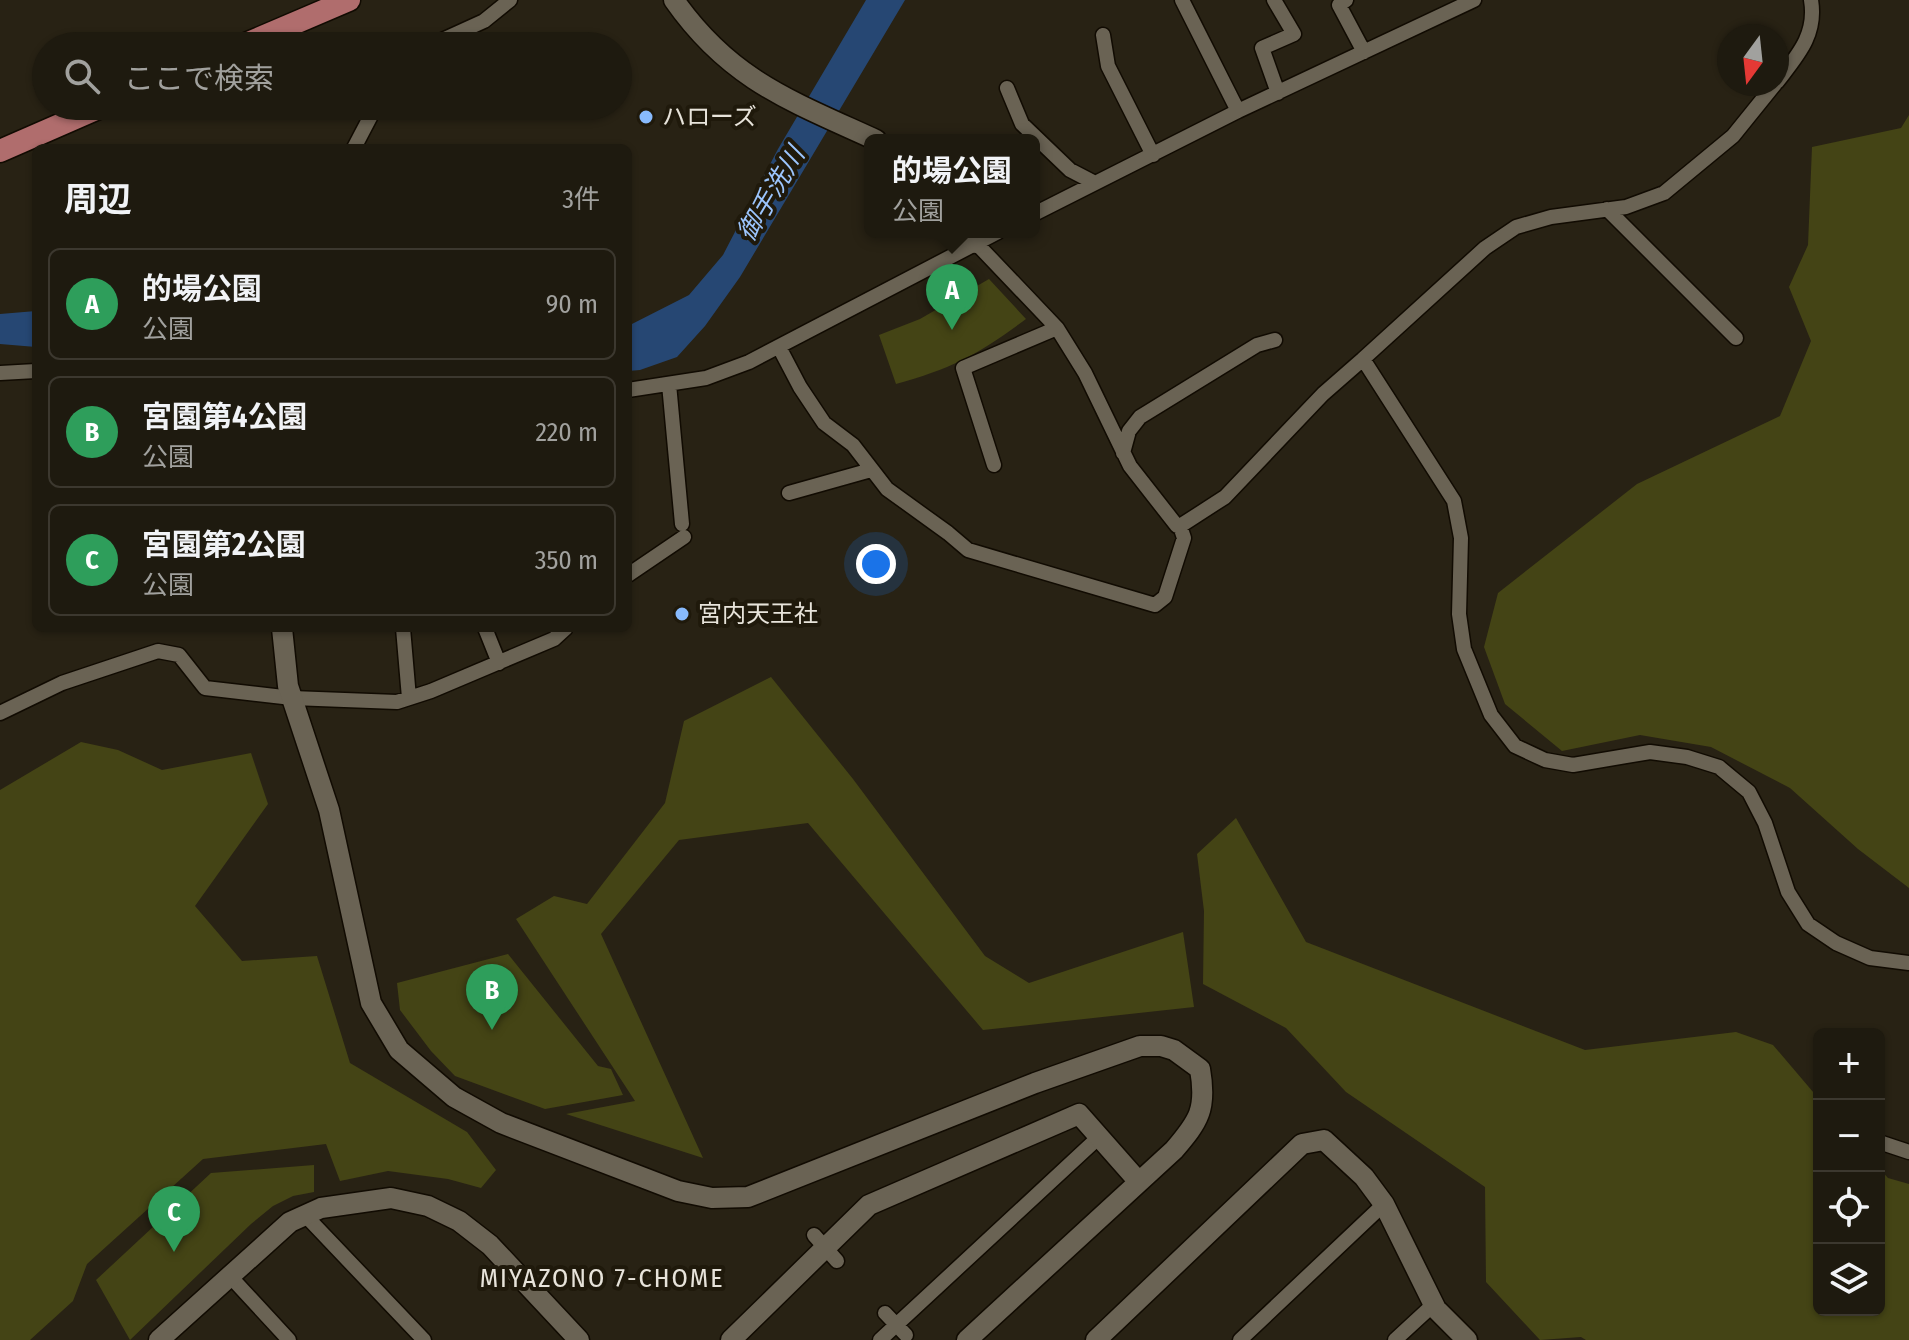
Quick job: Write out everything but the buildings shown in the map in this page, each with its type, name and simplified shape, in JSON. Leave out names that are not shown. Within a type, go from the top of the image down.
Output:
[{"type":"main road","points":[[274,32],[349,0]]},
{"type":"main road","points":[[0,151],[71,120]]},
{"type":"street","points":[[460,32],[484,21],[510,0]]},
{"type":"street","points":[[674,0],[718,53],[762,87],[864,135]]},
{"type":"street","points":[[1182,0],[1238,111]]},
{"type":"street","points":[[1274,0],[1294,34],[1262,48],[1278,93]]},
{"type":"street","points":[[1346,0],[1339,5],[1364,52]]},
{"type":"street","points":[[1040,211],[1238,111],[1474,0]]},
{"type":"street","points":[[1789,65],[1807,40],[1812,26],[1811,0]]},
{"type":"street","points":[[1103,35],[1108,66],[1153,155]]},
{"type":"street","points":[[1007,88],[1022,124],[1032,134]]},
{"type":"street","points":[[1180,526],[1225,497],[1323,394],[1499,236],[1533,220],[1642,202],[1668,189],[1733,136],[1765,96]]},
{"type":"street","points":[[356,144],[369,120]]},
{"type":"street","points":[[1040,141],[1070,170],[1095,183]]},
{"type":"street","points":[[1607,209],[1736,338]]},
{"type":"street","points":[[632,389],[706,378],[749,362],[970,238],[1057,328],[1085,373],[1123,453],[1175,524],[1180,526],[1184,538],[1165,597],[1161,602],[1148,605],[969,551],[887,489],[853,445],[821,420],[779,347]]},
{"type":"street","points":[[994,465],[963,368],[1057,328]]},
{"type":"street","points":[[1123,453],[1129,431],[1140,417],[1257,345],[1275,340]]},
{"type":"street","points":[[1363,359],[1454,501],[1461,538],[1459,614],[1464,649],[1491,715],[1515,746],[1545,760],[1573,765],[1650,752],[1687,757],[1719,767],[1749,792],[1765,823],[1788,892],[1808,924],[1836,943],[1870,958],[1909,963]]},
{"type":"street","points":[[0,373],[32,371]]},
{"type":"street","points":[[632,572],[683,531],[669,384]]},
{"type":"street","points":[[789,493],[871,470]]},
{"type":"street","points":[[282,632],[288,686],[329,810],[371,1003],[399,1050],[454,1097],[501,1123],[678,1191],[712,1198],[776,1195],[1035,1083],[1140,1046],[1161,1046],[1174,1050],[1200,1069],[1203,1107],[1195,1126],[1139,1182],[967,1340]]},
{"type":"street","points":[[403,632],[409,698]]},
{"type":"street","points":[[487,632],[499,663]]},
{"type":"street","points":[[0,713],[62,683],[158,651],[179,655],[205,688],[292,698],[397,702],[499,663],[554,639],[562,632]]},
{"type":"street","points":[[731,1340],[869,1205],[1079,1114],[1139,1182]]},
{"type":"street","points":[[880,1340],[901,1330],[1099,1137]]},
{"type":"street","points":[[1096,1340],[1302,1144],[1324,1140],[1364,1177],[1384,1204],[1434,1304],[1467,1340]]},
{"type":"street","points":[[1885,1144],[1909,1152]]},
{"type":"street","points":[[159,1340],[281,1229],[321,1208],[391,1198],[428,1206],[459,1221],[490,1245],[579,1340]]},
{"type":"street","points":[[1240,1340],[1384,1204]]},
{"type":"street","points":[[305,1215],[424,1340]]},
{"type":"street","points":[[229,1275],[289,1340]]},
{"type":"street","points":[[1395,1340],[1434,1304]]},
{"type":"street","points":[[885,1313],[901,1330]]},
{"type":"shaded area","points":[[1909,115],[1909,888],[1858,849],[1790,788],[1711,747],[1640,735],[1562,751],[1505,704],[1484,647],[1498,593],[1637,484],[1780,416],[1811,341],[1789,287],[1808,245],[1812,147],[1901,128]]},
{"type":"shaded area","points":[[989,279],[1026,319],[965,359],[896,384],[879,335],[920,319]]},
{"type":"shaded area","points":[[771,677],[853,779],[985,956],[1029,983],[1183,932],[1194,1007],[983,1030],[808,823],[679,840],[601,934],[703,1158],[566,1114],[635,1101],[516,919],[554,896],[587,904],[665,803],[684,721]]},
{"type":"shaded area","points":[[81,742],[118,750],[162,770],[251,753],[268,804],[195,906],[242,961],[317,956],[350,1063],[467,1132],[496,1170],[481,1188],[448,1179],[388,1171],[340,1181],[326,1144],[203,1159],[87,1264],[73,1301],[30,1340],[0,1340],[0,790]]},
{"type":"shaded area","points":[[1236,818],[1306,942],[1585,1050],[1736,1032],[1773,1045],[1813,1092],[1813,1316],[1885,1316],[1885,1175],[1909,1184],[1909,1340],[1586,1340],[1581,1337],[1540,1340],[1486,1282],[1485,1187],[1346,1092],[1286,1028],[1203,984],[1204,911],[1197,854]]},
{"type":"shaded area","points":[[508,954],[598,1066],[611,1069],[623,1095],[545,1109],[455,1076],[431,1051],[400,1010],[397,983]]},
{"type":"shaded area","points":[[314,1165],[314,1192],[293,1196],[273,1206],[130,1340],[96,1280],[211,1173]]},
{"type":"water","name":"御手洗川","points":[[866,0],[905,0],[740,277],[705,326],[677,357],[632,371],[632,324],[689,295],[723,255],[778,149]]},
{"type":"water","points":[[32,311],[32,347],[0,344],[0,314]]},
{"type":"place","name":"ハローズ","points":[[646,117]]},
{"type":"place","name":"的場公園","points":[[952,330]]},
{"type":"place","name":"宮内天王社","points":[[682,614]]},
{"type":"place","name":"宮園第4公園","points":[[492,1030]]},
{"type":"place","name":"宮園第2公園","points":[[174,1252]]},
{"type":"district","name":"MIYAZONO 7-CHOME","points":[[602,1278]]}]
